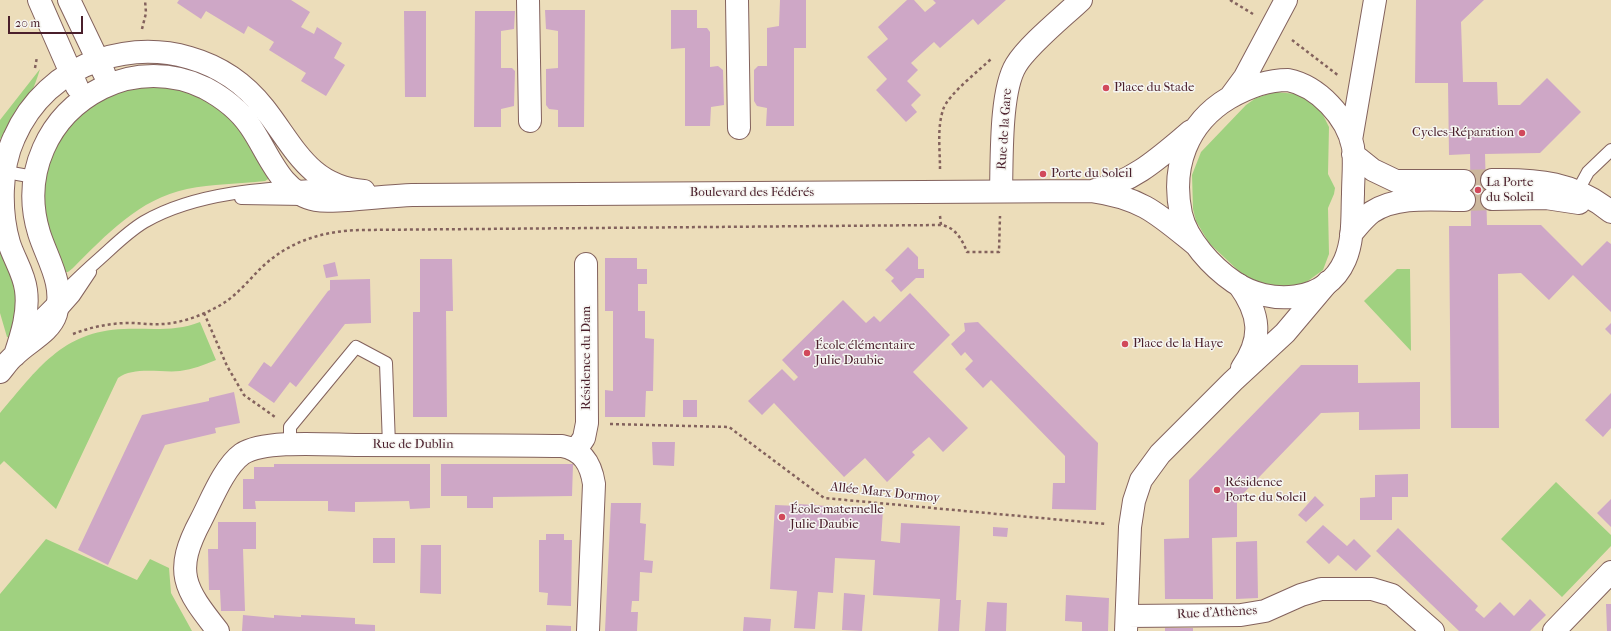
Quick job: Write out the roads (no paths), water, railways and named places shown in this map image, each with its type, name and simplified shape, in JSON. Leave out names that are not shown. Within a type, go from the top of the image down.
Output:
[{"type":"street","points":[[39,0],[82,99]]},
{"type":"street","points":[[69,0],[109,85]]},
{"type":"street","points":[[528,0],[530,122]]},
{"type":"street","points":[[736,0],[739,128]]},
{"type":"street","name":"Rue de la Gare","points":[[1001,191],[1005,103],[1011,75],[1021,56],[1081,0]]},
{"type":"street","points":[[1229,98],[1245,77],[1286,0]]},
{"type":"street","points":[[1126,623],[1130,527],[1138,489],[1153,462],[1233,381],[1285,333],[1330,280],[1345,259],[1351,234],[1352,147],[1358,91],[1375,0]]},
{"type":"street","name":"Boulevard des Fédérés","points":[[18,345],[25,316],[26,291],[24,278],[8,242],[5,227],[2,171],[14,138],[28,112],[42,94],[71,73],[98,60],[123,54],[160,52],[190,57],[209,64],[226,74],[250,93],[264,108],[302,160],[321,177],[336,185],[360,191],[412,195]]},
{"type":"street","name":"Boulevard des Fédérés","points":[[59,296],[56,277],[35,219],[34,177],[37,162],[47,138],[65,114],[82,99],[109,85],[132,78],[157,76],[193,83],[226,101],[245,119],[276,169],[291,187],[311,199],[322,201],[412,195],[1092,191],[1127,198],[1147,207],[1196,244]]},
{"type":"street","points":[[1330,280],[1306,294],[1287,298],[1258,294],[1239,285],[1222,272],[1196,244],[1183,222],[1178,184],[1181,157],[1195,128],[1217,106],[1246,89],[1264,82],[1280,80],[1296,82],[1310,89],[1331,107],[1346,128],[1352,147],[1373,170],[1396,181],[1464,190],[1386,205],[1373,211],[1351,234]]},
{"type":"street","name":"Boulevard des Fédérés","points":[[1092,191],[1114,185],[1145,169],[1195,128]]},
{"type":"street","points":[[1492,189],[1529,198],[1574,196],[1596,201],[1611,212]]},
{"type":"street","points":[[1574,196],[1611,216]]},
{"type":"street","name":"Résidence du Dam","points":[[576,450],[584,438],[587,423],[586,264]]},
{"type":"street","points":[[1233,381],[1248,359],[1256,334],[1252,305],[1239,285]]},
{"type":"street","points":[[0,372],[18,345],[40,335],[54,319],[59,296]]},
{"type":"street","name":"Rue de Dublin","points":[[218,631],[205,622],[193,598],[186,581],[184,561],[190,540],[224,477],[236,460],[243,454],[290,436],[389,445],[562,446],[576,450]]},
{"type":"street","points":[[576,450],[587,460],[594,484],[588,631]]},
{"type":"street","points":[[1565,627],[1611,572]]},
{"type":"street","name":"Rue d'Athènes","points":[[1126,623],[1240,615],[1265,611],[1301,595],[1321,589],[1372,589],[1383,591],[1397,599],[1433,631]]},
{"type":"lane","points":[[1574,196],[1588,172],[1611,150]]},
{"type":"lane","points":[[2,171],[34,177]]},
{"type":"lane","points":[[18,345],[59,296],[125,236],[144,222],[181,206],[215,198],[254,191],[291,187],[336,185]]},
{"type":"lane","points":[[215,198],[311,199]]},
{"type":"lane","points":[[54,319],[74,296],[98,260]]},
{"type":"lane","points":[[290,436],[356,347],[386,363],[389,445]]},
{"type":"tunnel","points":[[1464,181],[1492,180]]},
{"type":"tunnel","points":[[1464,200],[1492,199]]},
{"type":"place","name":"Place du Stade","points":[[1106,88]]},
{"type":"place","name":"Cycles-Réparation","points":[[1522,133]]},
{"type":"place","name":"Porte du Soleil","points":[[1043,174]]},
{"type":"place","name":"La Porte du Soleil","points":[[1478,190]]},
{"type":"place","name":"Place de la Haye","points":[[1125,344]]},
{"type":"place","name":"École élémentaire Julie Daubie","points":[[807,353]]},
{"type":"place","name":"Résidence Porte du Soleil","points":[[1217,490]]},
{"type":"place","name":"École maternelle Julie Daubie","points":[[782,517]]}]
